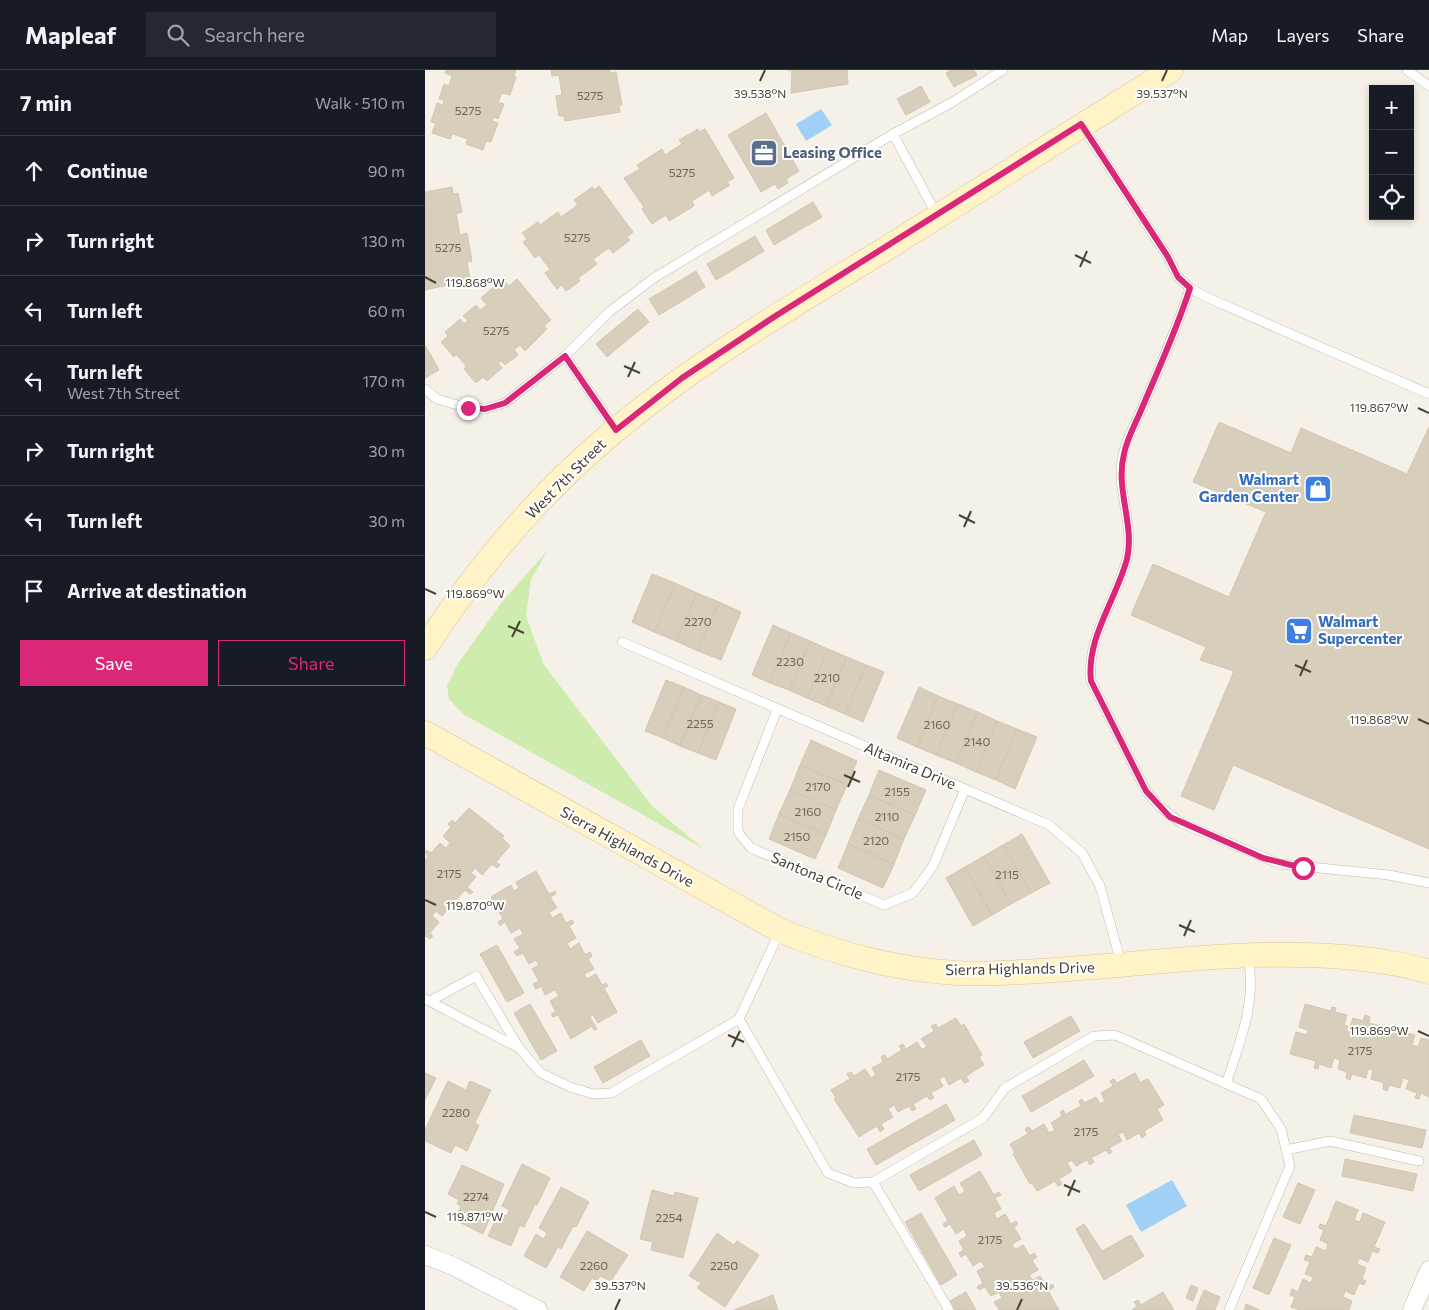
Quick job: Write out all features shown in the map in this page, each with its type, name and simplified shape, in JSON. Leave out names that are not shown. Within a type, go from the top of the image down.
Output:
[{"type":"street","name":"West 7th Street","points":[[425,648],[474,578],[509,536],[594,450],[616,430],[682,378],[777,315],[938,216],[1081,124],[1171,70]]},
{"type":"street","name":"Sierra Highlands Drive","points":[[425,733],[781,931],[850,956],[894,966],[956,973],[1027,972],[1247,955],[1306,954],[1410,966],[1429,972]]},
{"type":"street","points":[[425,1255],[471,1274],[538,1310]]},
{"type":"street","points":[[1412,1310],[1429,1270]]},
{"type":"lane","points":[[425,389],[437,399],[468,408],[485,409],[505,403],[565,356],[609,312],[654,278],[893,134],[951,103],[1003,70]]},
{"type":"lane","points":[[1407,70],[1429,86]]},
{"type":"lane","points":[[1081,124],[1168,257],[1178,277],[1190,288],[1238,312],[1429,394]]},
{"type":"lane","points":[[893,134],[938,216]]},
{"type":"lane","points":[[1190,288],[1180,321],[1124,453],[1122,489],[1129,539],[1127,556],[1121,579],[1092,649],[1089,664],[1091,681],[1146,791],[1170,817],[1280,864],[1389,875],[1429,883]]},
{"type":"lane","points":[[565,356],[616,430]]},
{"type":"lane","name":"Altamira Drive","points":[[622,642],[777,710],[1049,824],[1082,853],[1101,886],[1122,966]]},
{"type":"lane","name":"Santona Circle","points":[[777,710],[738,809],[738,832],[751,848],[884,905],[913,893],[933,866],[965,789]]},
{"type":"lane","points":[[427,1000],[476,976],[519,1048],[541,1072],[571,1087],[593,1094],[611,1093],[739,1019],[781,931]]},
{"type":"lane","points":[[1226,1084],[1249,1008],[1252,977],[1247,955]]},
{"type":"lane","points":[[427,1000],[519,1048]]},
{"type":"lane","points":[[739,1019],[828,1173],[854,1183],[873,1182],[983,1118],[1005,1088],[1094,1036],[1115,1035],[1261,1099],[1281,1129],[1290,1166],[1229,1310]]},
{"type":"lane","points":[[1286,1150],[1330,1141],[1419,1160]]},
{"type":"lane","points":[[873,1182],[949,1310]]},
{"type":"green space","points":[[548,550],[531,579],[526,616],[544,665],[653,807],[704,849],[463,714],[449,699],[447,686],[457,665],[502,602]]},
{"type":"water","points":[[821,109],[832,125],[806,141],[796,124]]},
{"type":"water","points":[[1172,1180],[1187,1206],[1141,1232],[1126,1205]]},
{"type":"building","points":[[446,70],[516,70],[514,77],[516,77],[510,95],[502,93],[498,102],[504,104],[498,119],[494,117],[492,121],[498,123],[491,142],[486,141],[483,150],[466,144],[468,139],[452,134],[450,139],[432,133],[436,123],[431,122],[437,103],[443,105],[444,100],[439,99],[444,84],[449,86],[452,76],[445,73]]},
{"type":"building","points":[[551,70],[610,70],[610,73],[616,72],[622,105],[619,105],[620,112],[565,121],[564,116],[559,116],[556,96],[562,95],[559,75],[552,76]]},
{"type":"building","points":[[792,70],[847,70],[848,84],[791,93]]},
{"type":"building","points":[[951,70],[974,70],[977,75],[954,87],[946,73]]},
{"type":"building","points":[[921,86],[930,102],[906,115],[897,99]]},
{"type":"building","name":"Leasing Office","points":[[766,113],[799,171],[786,179],[788,183],[778,189],[775,184],[761,192],[728,135]]},
{"type":"building","points":[[698,129],[699,132],[705,129],[734,178],[727,182],[730,185],[712,196],[709,190],[692,201],[694,206],[669,221],[666,215],[652,224],[642,209],[644,207],[624,178],[640,169],[637,165],[662,149],[665,155],[682,144],[679,140]]},
{"type":"building","points":[[599,186],[633,232],[627,237],[630,240],[613,253],[609,248],[593,259],[597,264],[578,278],[580,281],[566,291],[562,285],[557,289],[545,273],[550,269],[539,255],[535,258],[523,242],[527,239],[522,233],[538,222],[540,225],[558,212],[561,217],[578,205],[574,200],[592,187],[594,190]]},
{"type":"building","points":[[452,187],[453,194],[458,193],[462,212],[456,214],[460,235],[467,233],[472,261],[467,262],[470,280],[425,290],[425,192]]},
{"type":"building","points":[[813,202],[822,217],[774,245],[766,230]]},
{"type":"building","points":[[755,236],[764,251],[716,280],[707,264]]},
{"type":"building","points":[[696,271],[705,287],[659,315],[649,299]]},
{"type":"building","points":[[517,279],[551,320],[544,326],[547,329],[525,351],[520,345],[514,350],[518,355],[505,365],[501,361],[498,363],[502,368],[487,381],[483,377],[476,383],[464,369],[466,366],[456,354],[454,357],[441,342],[448,336],[445,332],[460,319],[464,324],[468,320],[463,316],[476,305],[480,310],[487,305],[481,298],[497,284],[499,287],[505,282],[509,286]]},
{"type":"building","points":[[638,309],[649,322],[607,357],[596,344]]},
{"type":"building","points":[[425,345],[439,370],[425,378]]},
{"type":"building","name":"Walmart Supercenter","points":[[1219,422],[1291,453],[1301,428],[1407,474],[1429,427],[1429,849],[1233,765],[1214,810],[1181,796],[1234,671],[1200,660],[1206,647],[1131,615],[1153,564],[1229,597],[1266,512],[1193,482]]},
{"type":"building","points":[[652,574],[675,583],[654,632],[632,622]]},
{"type":"building","points":[[675,583],[697,593],[676,641],[654,632]]},
{"type":"building","points":[[697,593],[719,602],[698,651],[676,641]]},
{"type":"building","points":[[719,602],[741,612],[721,660],[698,651]]},
{"type":"building","points":[[773,625],[791,633],[770,683],[752,675]]},
{"type":"building","points":[[791,633],[810,641],[789,690],[770,683]]},
{"type":"building","points":[[810,641],[828,649],[807,698],[789,690]]},
{"type":"building","points":[[828,649],[847,657],[826,706],[807,698]]},
{"type":"building","points":[[847,657],[866,665],[845,714],[826,706]]},
{"type":"building","points":[[866,665],[884,672],[863,722],[845,714]]},
{"type":"building","points":[[666,680],[684,687],[663,738],[645,731]]},
{"type":"building","points":[[684,687],[701,695],[680,746],[663,738]]},
{"type":"building","points":[[919,687],[938,696],[917,747],[897,738]]},
{"type":"building","points":[[701,695],[719,702],[698,753],[680,746]]},
{"type":"building","points":[[938,696],[958,704],[936,755],[917,747]]},
{"type":"building","points":[[719,702],[736,709],[716,760],[698,753]]},
{"type":"building","points":[[958,704],[978,712],[956,763],[936,755]]},
{"type":"building","points":[[978,712],[997,721],[976,772],[956,763]]},
{"type":"building","points":[[997,721],[1017,729],[996,780],[976,772]]},
{"type":"building","points":[[1017,729],[1037,737],[1015,789],[996,780]]},
{"type":"building","points":[[811,740],[857,761],[847,785],[800,765]]},
{"type":"building","points":[[800,765],[847,785],[836,810],[790,790]]},
{"type":"building","points":[[879,770],[926,790],[915,815],[869,795]]},
{"type":"building","points":[[790,790],[836,810],[826,835],[779,814]]},
{"type":"building","points":[[869,795],[915,815],[904,839],[858,819]]},
{"type":"building","points":[[469,808],[504,836],[502,838],[510,846],[496,862],[500,865],[497,868],[492,864],[482,875],[475,868],[471,873],[476,877],[467,887],[473,892],[470,894],[465,890],[453,903],[458,907],[455,910],[451,906],[442,916],[436,911],[432,916],[439,922],[430,933],[433,936],[430,939],[425,937],[425,860],[428,856],[425,852],[427,850],[431,853],[440,843],[446,848],[450,843],[443,836],[451,827],[448,824],[452,820],[455,823]]},
{"type":"building","points":[[779,814],[826,835],[815,859],[769,839]]},
{"type":"building","points":[[858,819],[904,839],[894,864],[848,844]]},
{"type":"building","points":[[1022,834],[1050,883],[1031,893],[1003,845]]},
{"type":"building","points":[[848,844],[894,864],[883,888],[838,868]]},
{"type":"building","points":[[1003,845],[1031,893],[1011,904],[984,856]]},
{"type":"building","points":[[984,856],[1011,904],[992,915],[965,867]]},
{"type":"building","points":[[965,867],[992,915],[973,926],[946,878]]},
{"type":"building","points":[[536,871],[549,894],[555,891],[556,894],[550,897],[557,908],[549,912],[552,918],[561,913],[566,923],[572,920],[574,923],[569,926],[576,938],[567,943],[570,949],[579,943],[585,955],[590,952],[592,956],[588,959],[594,969],[584,974],[587,979],[596,974],[602,985],[606,983],[608,986],[604,988],[617,1012],[598,1023],[593,1015],[590,1017],[597,1029],[594,1030],[592,1026],[571,1039],[558,1015],[553,1017],[551,1014],[556,1012],[550,1001],[559,996],[555,990],[545,995],[541,986],[536,989],[533,984],[539,981],[532,969],[539,965],[536,960],[529,964],[523,953],[517,956],[514,952],[520,948],[514,939],[523,934],[520,928],[511,933],[505,922],[500,926],[498,922],[503,919],[491,897],[511,885],[514,891],[519,888],[516,882]]},
{"type":"building","points":[[497,945],[524,993],[507,1002],[480,954]]},
{"type":"building","points":[[530,1004],[557,1051],[541,1060],[514,1013]]},
{"type":"building","points":[[1305,1004],[1331,1011],[1332,1007],[1336,1008],[1335,1012],[1347,1015],[1344,1025],[1350,1027],[1353,1018],[1363,1021],[1365,1015],[1370,1017],[1369,1023],[1381,1026],[1379,1036],[1384,1037],[1387,1027],[1400,1031],[1401,1027],[1405,1028],[1404,1032],[1415,1035],[1412,1045],[1418,1047],[1421,1038],[1429,1040],[1429,1097],[1421,1093],[1419,1099],[1415,1098],[1417,1093],[1406,1089],[1409,1080],[1403,1078],[1400,1088],[1389,1085],[1387,1091],[1383,1089],[1384,1083],[1371,1079],[1373,1070],[1368,1069],[1366,1078],[1352,1074],[1350,1080],[1346,1078],[1347,1072],[1338,1069],[1340,1060],[1334,1058],[1331,1068],[1319,1064],[1318,1069],[1314,1068],[1316,1061],[1290,1054],[1296,1032],[1307,1035],[1308,1030],[1299,1027]]},
{"type":"building","points":[[1071,1016],[1080,1031],[1033,1058],[1024,1042]]},
{"type":"building","points":[[956,1018],[961,1026],[964,1024],[982,1055],[979,1057],[984,1065],[966,1076],[969,1081],[964,1083],[961,1078],[949,1085],[944,1076],[939,1079],[943,1086],[931,1093],[934,1098],[930,1100],[927,1096],[913,1104],[916,1109],[912,1111],[909,1106],[898,1112],[894,1105],[888,1109],[893,1117],[881,1124],[884,1129],[880,1132],[877,1126],[859,1137],[834,1099],[836,1098],[831,1090],[850,1079],[847,1074],[851,1072],[854,1076],[865,1069],[871,1078],[876,1075],[872,1068],[883,1062],[881,1057],[885,1055],[887,1059],[902,1050],[899,1046],[903,1044],[906,1049],[917,1042],[922,1050],[927,1046],[921,1039],[934,1031],[931,1026],[936,1024],[938,1028]]},
{"type":"building","points":[[641,1040],[650,1056],[603,1083],[594,1067]]},
{"type":"building","points":[[1084,1060],[1094,1076],[1031,1112],[1022,1096]]},
{"type":"building","points":[[425,1073],[436,1078],[425,1100]]},
{"type":"building","points":[[1135,1073],[1140,1082],[1148,1079],[1164,1105],[1157,1109],[1163,1120],[1144,1131],[1146,1135],[1142,1138],[1139,1133],[1127,1140],[1123,1132],[1118,1134],[1122,1141],[1109,1148],[1112,1152],[1109,1154],[1106,1150],[1091,1158],[1094,1162],[1090,1165],[1087,1160],[1076,1166],[1072,1160],[1067,1163],[1072,1171],[1059,1179],[1062,1184],[1058,1186],[1055,1181],[1037,1191],[1032,1183],[1030,1184],[1013,1154],[1015,1153],[1010,1144],[1028,1134],[1025,1129],[1029,1127],[1032,1131],[1044,1124],[1049,1133],[1055,1130],[1051,1123],[1062,1116],[1060,1112],[1063,1110],[1066,1114],[1081,1106],[1079,1101],[1082,1099],[1084,1103],[1096,1097],[1100,1104],[1105,1101],[1101,1093],[1113,1086],[1110,1081],[1114,1079],[1117,1083]]},
{"type":"building","points":[[448,1081],[466,1090],[470,1081],[491,1090],[475,1123],[479,1125],[467,1151],[455,1145],[451,1153],[425,1141],[425,1130]]},
{"type":"building","points":[[946,1104],[955,1120],[876,1165],[867,1149]]},
{"type":"building","points":[[1354,1115],[1426,1130],[1422,1148],[1350,1133]]},
{"type":"building","points":[[974,1140],[982,1155],[919,1191],[910,1175]]},
{"type":"building","points":[[1345,1159],[1417,1174],[1413,1191],[1342,1176]]},
{"type":"building","points":[[522,1164],[550,1178],[524,1227],[520,1225],[511,1246],[488,1236],[499,1213],[507,1216],[509,1210],[502,1206]]},
{"type":"building","points":[[462,1165],[504,1184],[483,1234],[455,1220],[461,1206],[457,1204],[459,1200],[448,1194]]},
{"type":"building","points":[[980,1171],[994,1195],[999,1192],[1001,1195],[995,1198],[1001,1209],[994,1213],[997,1219],[1005,1214],[1011,1224],[1016,1221],[1018,1224],[1014,1227],[1021,1239],[1012,1244],[1015,1250],[1023,1245],[1030,1256],[1034,1253],[1037,1257],[1032,1260],[1038,1270],[1029,1275],[1033,1280],[1040,1276],[1047,1287],[1052,1284],[1054,1287],[1048,1291],[1059,1310],[999,1310],[994,1302],[1002,1298],[999,1292],[991,1296],[985,1287],[979,1290],[977,1287],[983,1283],[977,1271],[985,1267],[981,1261],[973,1266],[966,1254],[961,1257],[959,1253],[964,1250],[959,1241],[967,1236],[964,1229],[956,1234],[950,1224],[945,1227],[943,1224],[948,1221],[935,1198],[954,1186],[959,1195],[965,1191],[960,1183]]},
{"type":"building","points":[[1298,1183],[1315,1190],[1300,1224],[1283,1217]]},
{"type":"building","points":[[561,1187],[589,1202],[576,1227],[573,1226],[561,1249],[558,1247],[546,1268],[524,1256],[536,1234],[544,1239],[547,1233],[539,1228]]},
{"type":"building","points":[[652,1190],[674,1196],[675,1192],[698,1198],[683,1258],[651,1250],[653,1242],[640,1239]]},
{"type":"building","points":[[1336,1201],[1358,1210],[1354,1220],[1360,1222],[1363,1213],[1385,1222],[1374,1247],[1380,1249],[1378,1253],[1372,1251],[1368,1262],[1359,1258],[1357,1264],[1366,1268],[1362,1279],[1366,1281],[1364,1285],[1359,1283],[1354,1295],[1345,1291],[1343,1297],[1352,1301],[1349,1310],[1300,1310],[1291,1307],[1295,1297],[1290,1295],[1292,1289],[1298,1292],[1303,1279],[1311,1283],[1313,1277],[1305,1274],[1310,1262],[1304,1260],[1306,1255],[1312,1257],[1316,1247],[1326,1251],[1328,1244],[1320,1240],[1324,1230],[1319,1228],[1320,1224],[1326,1226]]},
{"type":"building","points":[[921,1213],[957,1275],[941,1285],[905,1222]]},
{"type":"building","points":[[1084,1224],[1102,1251],[1131,1235],[1144,1256],[1104,1280],[1076,1229]]},
{"type":"building","points":[[587,1231],[628,1255],[611,1281],[600,1276],[597,1281],[592,1278],[584,1291],[560,1277]]},
{"type":"building","points":[[717,1233],[734,1245],[737,1241],[759,1255],[725,1307],[697,1288],[701,1283],[689,1276]]},
{"type":"building","points":[[1274,1238],[1291,1245],[1269,1295],[1253,1288]]},
{"type":"building","points":[[1191,1285],[1198,1288],[1193,1301],[1186,1298]]},
{"type":"building","points":[[1204,1290],[1220,1297],[1215,1310],[1196,1310]]},
{"type":"building","points":[[966,1292],[976,1310],[955,1310],[950,1301]]},
{"type":"building","points":[[1163,1292],[1174,1310],[1132,1310],[1137,1306],[1134,1302],[1138,1300],[1141,1305]]},
{"type":"building","points":[[773,1295],[778,1310],[734,1310]]},
{"type":"building","points":[[1246,1304],[1260,1310],[1244,1310]]},
{"type":"place","name":"Leasing Office","points":[[764,153]]},
{"type":"place","name":"Walmart Garden Center","points":[[1318,489]]},
{"type":"place","name":"Walmart Supercenter","points":[[1299,631]]},
{"type":"route","points":[[468,408],[485,409],[505,403],[527,383],[565,356],[616,430],[682,378],[777,315],[938,216],[1081,124],[1168,257],[1178,277],[1190,288],[1180,321],[1124,453],[1121,470],[1129,539],[1127,556],[1121,579],[1092,649],[1089,664],[1091,681],[1146,791],[1170,817],[1263,858],[1280,864],[1303,868]]}]
